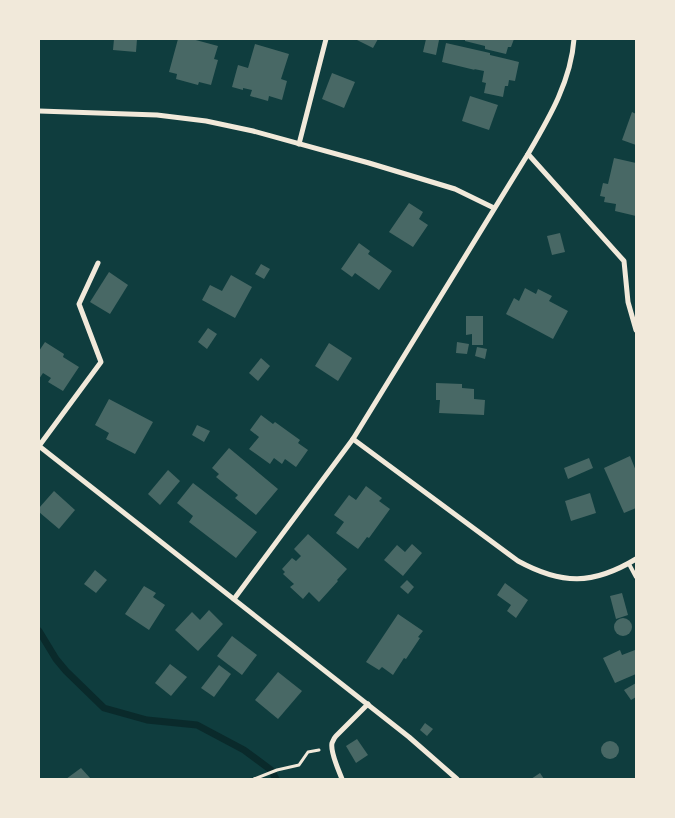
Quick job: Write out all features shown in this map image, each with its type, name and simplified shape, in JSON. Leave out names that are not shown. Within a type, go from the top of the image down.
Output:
[{"type":"street","points":[[299,144],[326,39]]},
{"type":"street","points":[[234,599],[353,439],[528,154],[558,100],[568,73],[574,50],[574,39]]},
{"type":"street","points":[[39,111],[148,115],[206,121],[369,163],[455,189],[494,208]]},
{"type":"street","points":[[528,154],[624,261],[628,302],[636,330]]},
{"type":"street","points":[[98,263],[79,304],[101,362],[39,446],[368,704],[457,779]]},
{"type":"street","points":[[353,439],[518,561],[539,572],[566,579],[580,580],[598,577],[629,564],[636,559]]},
{"type":"street","points":[[342,779],[332,747],[333,741],[368,704]]},
{"type":"lane","points":[[629,564],[636,577]]},
{"type":"path","points":[[254,779],[277,770],[300,765],[308,752],[332,747]]},
{"type":"building","points":[[114,39],[137,39],[136,52],[113,50]]},
{"type":"building","points":[[178,39],[192,39],[218,46],[214,59],[218,60],[211,85],[199,82],[198,85],[176,79],[177,74],[169,72]]},
{"type":"building","points":[[355,39],[378,39],[373,48]]},
{"type":"building","points":[[426,39],[439,40],[436,55],[423,52]]},
{"type":"building","points":[[465,39],[514,39],[511,47],[508,47],[506,54],[485,49],[485,46],[465,41]]},
{"type":"building","points":[[446,43],[519,62],[515,81],[509,80],[508,86],[505,86],[503,97],[484,93],[486,83],[482,82],[484,71],[442,62]]},
{"type":"building","points":[[255,44],[289,54],[281,79],[287,81],[282,100],[269,96],[268,101],[250,96],[252,90],[232,87],[238,65],[248,68]]},
{"type":"building","points":[[332,73],[355,82],[344,108],[322,99]]},
{"type":"building","points":[[470,96],[498,105],[489,130],[462,121]]},
{"type":"building","points":[[632,112],[636,114],[636,145],[622,140]]},
{"type":"building","points":[[614,158],[636,163],[636,216],[615,211],[616,204],[604,202],[605,197],[600,196],[603,183],[608,184]]},
{"type":"building","points":[[409,203],[423,212],[419,219],[428,225],[413,247],[389,232]]},
{"type":"building","points":[[560,233],[565,252],[552,255],[547,236]]},
{"type":"building","points":[[359,243],[370,251],[368,254],[392,271],[379,290],[355,273],[352,277],[341,269]]},
{"type":"building","points":[[261,264],[270,269],[264,279],[255,274]]},
{"type":"building","points":[[109,272],[128,285],[110,314],[90,302]]},
{"type":"building","points":[[231,275],[252,287],[235,318],[202,300],[210,285],[222,291]]},
{"type":"building","points":[[525,288],[536,294],[538,289],[552,296],[549,301],[568,311],[553,339],[506,314],[514,298],[519,301]]},
{"type":"building","points":[[466,316],[483,316],[483,345],[472,345],[472,334],[466,335]]},
{"type":"building","points":[[208,328],[217,334],[207,349],[198,342]]},
{"type":"building","points":[[45,342],[64,354],[63,357],[79,367],[63,391],[48,382],[51,378],[43,373],[39,379],[39,351]]},
{"type":"building","points":[[457,342],[469,344],[467,354],[456,353]]},
{"type":"building","points":[[329,343],[352,358],[338,381],[315,366]]},
{"type":"building","points":[[477,347],[487,349],[485,359],[475,356]]},
{"type":"building","points":[[261,358],[270,366],[258,381],[249,373]]},
{"type":"building","points":[[436,383],[462,384],[462,388],[474,389],[474,399],[485,400],[484,415],[439,413],[440,400],[436,400]]},
{"type":"building","points":[[109,399],[153,422],[135,454],[106,439],[109,433],[95,425]]},
{"type":"building","points":[[261,415],[273,424],[275,422],[300,440],[298,443],[308,450],[296,467],[285,459],[282,464],[274,458],[270,464],[249,449],[259,437],[250,430]]},
{"type":"building","points":[[197,425],[210,431],[204,442],[192,435]]},
{"type":"building","points":[[229,448],[278,489],[256,515],[235,498],[238,495],[216,477],[219,474],[212,468]]},
{"type":"building","points":[[630,456],[636,471],[636,508],[624,513],[604,468]]},
{"type":"building","points":[[589,458],[593,468],[568,479],[564,468]]},
{"type":"building","points":[[168,470],[180,481],[160,505],[148,494]]},
{"type":"building","points":[[193,483],[257,532],[236,558],[189,522],[193,516],[177,503]]},
{"type":"building","points":[[366,486],[382,498],[379,501],[390,509],[369,538],[367,537],[358,549],[336,533],[344,522],[334,515],[349,495],[356,500]]},
{"type":"building","points":[[54,491],[75,510],[59,529],[39,512],[39,508]]},
{"type":"building","points":[[590,493],[596,513],[571,521],[565,501]]},
{"type":"building","points":[[308,534],[347,569],[319,602],[309,592],[303,599],[290,587],[294,584],[283,574],[285,572],[282,569],[292,558],[296,561],[301,556],[294,549]]},
{"type":"building","points":[[412,544],[422,553],[403,576],[384,560],[397,545],[405,552]]},
{"type":"building","points":[[95,570],[107,580],[96,593],[84,584]]},
{"type":"building","points":[[407,580],[414,587],[408,594],[400,587]]},
{"type":"building","points":[[505,583],[528,600],[516,618],[507,611],[511,605],[497,595]]},
{"type":"building","points":[[144,586],[156,593],[153,597],[165,605],[149,630],[125,614]]},
{"type":"building","points":[[622,593],[628,615],[616,619],[610,596]]},
{"type":"building","points":[[209,610],[223,624],[198,651],[175,630],[192,612],[200,620]]},
{"type":"building","points":[[398,614],[423,631],[406,659],[404,658],[393,675],[382,667],[379,670],[366,662]]},
{"type":"building","points":[[623,618],[629,621],[632,627],[629,633],[623,636],[617,633],[614,627],[617,621]]},
{"type":"building","points":[[232,636],[257,655],[242,675],[217,656]]},
{"type":"building","points":[[620,650],[622,655],[635,650],[636,674],[615,683],[603,658]]},
{"type":"building","points":[[170,664],[187,677],[171,696],[155,683]]},
{"type":"building","points":[[219,665],[231,674],[214,697],[201,688]]},
{"type":"building","points":[[278,672],[302,691],[278,719],[255,700]]},
{"type":"building","points":[[636,683],[636,697],[631,700],[624,690]]},
{"type":"building","points":[[425,723],[433,729],[427,736],[420,730]]},
{"type":"building","points":[[357,739],[368,755],[356,763],[346,746]]},
{"type":"building","points":[[610,741],[616,744],[619,750],[616,756],[610,759],[604,756],[601,750],[604,744]]},
{"type":"building","points":[[81,768],[91,779],[66,779]]},
{"type":"building","points":[[540,773],[544,779],[531,779]]},
{"type":"waterway","points":[[39,631],[56,659],[66,671],[104,708],[147,720],[197,725],[244,750],[271,770],[276,779]]}]
